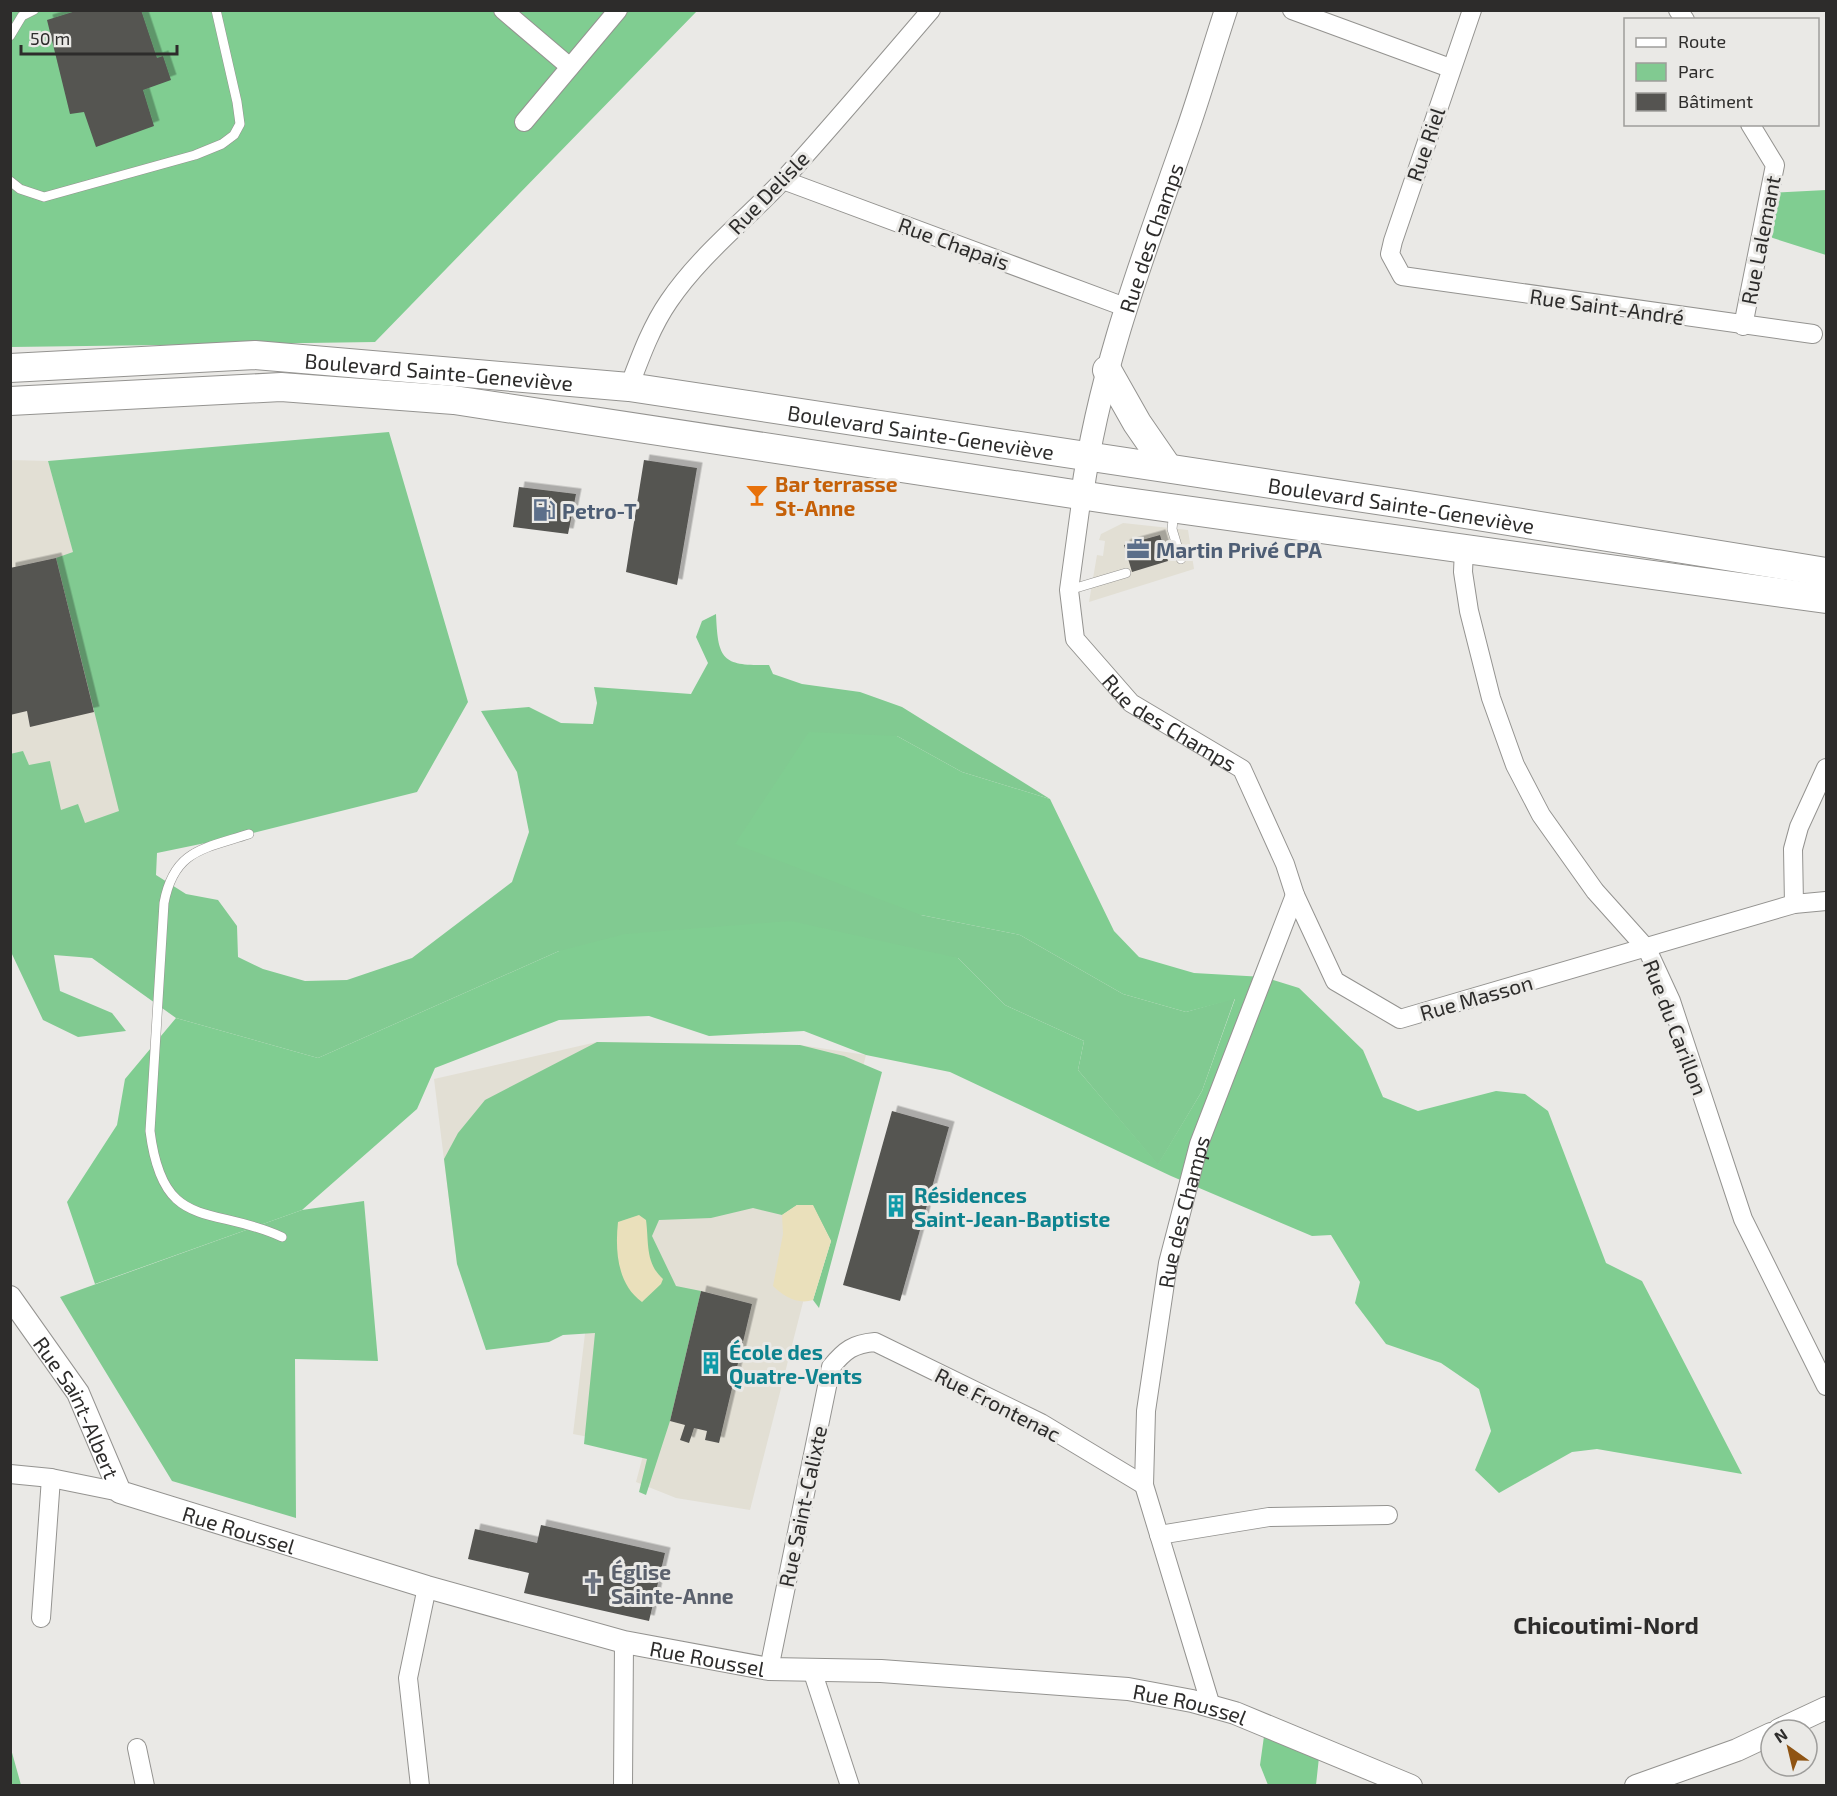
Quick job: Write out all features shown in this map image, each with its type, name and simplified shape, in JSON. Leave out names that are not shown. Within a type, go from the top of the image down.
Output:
[{"type":"main road","name":"Boulevard Sainte-Geneviève","points":[[10,368],[255,355],[629,387],[1087,458],[1168,468],[1827,572]]},
{"type":"main road","points":[[1107,370],[1137,423],[1168,468]]},
{"type":"main road","name":"Boulevard Sainte-Geneviève","points":[[10,400],[281,387],[454,400],[1082,495],[1827,599]]},
{"type":"street","points":[[503,10],[570,67]]},
{"type":"street","points":[[524,122],[618,10]]},
{"type":"street","name":"Rue Delisle","points":[[629,387],[647,340],[668,302],[704,257],[783,180],[931,10]]},
{"type":"street","name":"Rue des Champs","points":[[1211,1706],[1144,1485],[1146,1411],[1168,1263],[1184,1199],[1209,1114],[1295,895],[1285,864],[1242,770],[1131,703],[1075,639],[1069,590],[1087,458],[1107,370],[1125,307],[1187,133],[1226,10]]},
{"type":"street","points":[[1292,10],[1450,68]]},
{"type":"street","name":"Rue Riel","points":[[1402,276],[1390,254],[1393,241],[1450,68],[1472,10]]},
{"type":"street","name":"Rue Lalemant","points":[[1743,327],[1775,165],[1751,126]]},
{"type":"street","name":"Rue Chapais","points":[[783,180],[1125,307]]},
{"type":"street","name":"Rue Saint-André","points":[[1402,276],[1743,327],[1813,334]]},
{"type":"street","name":"Rue du Carillon","points":[[1464,549],[1462,572],[1469,611],[1491,698],[1515,765],[1541,815],[1595,891],[1647,949],[1671,1001],[1743,1219],[1827,1386]]},
{"type":"street","points":[[1794,904],[1793,849],[1799,827],[1827,768]]},
{"type":"street","name":"Rue Masson","points":[[1295,895],[1335,981],[1400,1019],[1647,949],[1794,904],[1827,901]]},
{"type":"street","name":"Rue Saint-Albert","points":[[10,1297],[78,1393],[120,1492]]},
{"type":"street","name":"Rue Frontenac","points":[[847,1348],[857,1343],[875,1342],[1041,1424],[1144,1485]]},
{"type":"street","name":"Rue Saint-Calixte","points":[[769,1669],[831,1366],[847,1348]]},
{"type":"street","name":"Rue Roussel","points":[[10,1474],[51,1478],[120,1492],[427,1587],[624,1642],[769,1669],[881,1671],[1128,1689],[1211,1706],[1235,1713],[1411,1785]]},
{"type":"street","points":[[41,1618],[51,1478]]},
{"type":"street","points":[[1159,1536],[1269,1517],[1388,1515]]},
{"type":"street","points":[[420,1785],[408,1678],[427,1587]]},
{"type":"street","points":[[623,1785],[624,1642]]},
{"type":"street","points":[[812,1670],[850,1785]]},
{"type":"street","points":[[1805,1718],[1827,1708]]},
{"type":"street","points":[[1636,1785],[1737,1750],[1759,1740]]},
{"type":"street","points":[[138,1748],[145,1785]]},
{"type":"lane","points":[[10,36],[22,16],[34,10]]},
{"type":"lane","points":[[10,181],[20,189],[44,196],[195,155],[222,144],[234,135],[240,124],[237,102],[216,10]]},
{"type":"lane","points":[[1174,508],[1172,529],[1180,559]]},
{"type":"lane","points":[[1069,590],[1126,573]]},
{"type":"lane","points":[[249,834],[199,850],[177,866],[168,882],[164,903],[150,1131],[153,1157],[162,1180],[173,1196],[195,1213],[258,1225],[282,1237]]},
{"type":"shaded area","points":[[11,460],[48,461],[157,853],[11,902]]},
{"type":"shaded area","points":[[1123,523],[1188,530],[1194,569],[1089,602],[1097,555],[1103,556],[1105,541],[1099,540],[1101,534]]},
{"type":"shaded area","points":[[597,1042],[800,1045],[866,1055],[750,1510],[676,1498],[636,1482],[645,1448],[573,1434],[595,1250],[457,1264],[434,1079]]},
{"type":"green space","points":[[10,11],[697,11],[375,342],[11,347]]},
{"type":"green space","points":[[1826,190],[1826,255],[1757,233],[1767,193]]},
{"type":"green space","points":[[389,432],[468,702],[417,792],[249,834],[157,853],[156,875],[186,894],[218,900],[237,926],[238,957],[263,969],[305,981],[347,980],[412,958],[512,882],[529,832],[517,772],[481,711],[529,707],[561,723],[593,724],[597,703],[594,687],[691,694],[708,663],[696,637],[702,621],[716,614],[721,651],[732,661],[741,664],[769,665],[773,674],[802,684],[860,692],[902,707],[1050,799],[962,772],[897,736],[921,915],[1020,935],[1123,994],[1186,1012],[1235,998],[1202,1091],[1158,1165],[1078,1070],[1084,1041],[1005,1005],[958,958],[559,951],[318,1058],[176,1018],[92,958],[54,955],[60,991],[112,1013],[126,1031],[78,1037],[43,1020],[11,952],[10,754],[23,751],[29,765],[50,761],[61,810],[78,804],[85,823],[119,811],[56,558],[73,552],[48,461]]},
{"type":"green space","points":[[809,732],[897,736],[962,772],[1050,799],[1114,931],[1139,957],[1194,973],[1264,977],[1299,988],[1363,1050],[1383,1097],[1418,1111],[1496,1091],[1525,1094],[1548,1111],[1606,1263],[1642,1281],[1742,1474],[1597,1449],[1572,1452],[1499,1493],[1475,1470],[1491,1431],[1479,1389],[1441,1363],[1386,1344],[1355,1303],[1360,1282],[1331,1235],[1312,1236],[1171,1176],[950,1072],[866,1055],[804,1031],[709,1036],[649,1016],[559,1020],[435,1068],[417,1109],[302,1210],[95,1284],[67,1202],[117,1125],[125,1079],[176,1018],[318,1058],[559,951],[625,934],[791,921],[958,958],[1005,1005],[1084,1041],[1078,1070],[1158,1164],[1202,1091],[1235,999],[1186,1012],[1123,994],[1020,935],[921,915],[735,844]]},
{"type":"green space","points":[[597,1042],[800,1045],[844,1056],[882,1072],[819,1308],[813,1300],[831,1241],[813,1206],[797,1205],[782,1215],[753,1208],[711,1218],[659,1220],[652,1236],[676,1286],[701,1291],[670,1421],[646,1495],[639,1492],[647,1459],[584,1444],[595,1333],[563,1335],[549,1342],[486,1350],[457,1264],[444,1159],[458,1133],[485,1100]]},
{"type":"green space","points":[[364,1201],[378,1361],[295,1359],[296,1518],[172,1481],[60,1297],[302,1210]]},
{"type":"green space","points":[[1265,1729],[1320,1748],[1316,1785],[1268,1785],[1260,1765]]},
{"type":"green space","points":[[11,1749],[21,1785],[11,1785]]},
{"type":"sand","points":[[797,1205],[813,1205],[831,1241],[813,1300],[807,1301],[791,1299],[773,1286],[783,1234],[782,1215]]},
{"type":"sand","points":[[639,1215],[646,1220],[653,1266],[663,1279],[661,1284],[642,1302],[627,1286],[620,1266],[617,1244],[618,1222]]},
{"type":"building","points":[[79,10],[141,10],[157,58],[163,56],[171,80],[143,90],[154,126],[96,147],[84,112],[70,114],[47,20]]},
{"type":"building","points":[[644,460],[697,468],[677,585],[626,572]]},
{"type":"building","name":"Petro-T","points":[[519,487],[576,494],[568,534],[513,527]]},
{"type":"building","points":[[1160,535],[1168,561],[1132,572],[1124,545]]},
{"type":"building","points":[[56,558],[94,712],[30,727],[27,711],[10,715],[10,568]]},
{"type":"building","name":"Résidences Saint-Jean-Baptiste","points":[[892,1111],[949,1127],[900,1301],[843,1285]]},
{"type":"building","name":"École des Quatre-Vents","points":[[701,1291],[752,1304],[719,1443],[705,1440],[707,1431],[694,1428],[689,1443],[680,1440],[685,1425],[670,1421]]},
{"type":"building","name":"Église Sainte-Anne","points":[[541,1525],[665,1553],[649,1621],[524,1593],[529,1573],[468,1559],[475,1529],[537,1543]]},
{"type":"place","name":"Bar terrasse St-Anne","points":[[757,495]]},
{"type":"place","name":"Petro-T","points":[[544,510]]},
{"type":"place","name":"Martin Privé CPA","points":[[1138,549]]},
{"type":"place","name":"Résidences Saint-Jean-Baptiste","points":[[896,1206]]},
{"type":"place","name":"École des Quatre-Vents","points":[[711,1363]]},
{"type":"place","name":"Église Sainte-Anne","points":[[593,1583]]},
{"type":"district","name":"Chicoutimi-Nord","points":[[1606,1624]]}]
